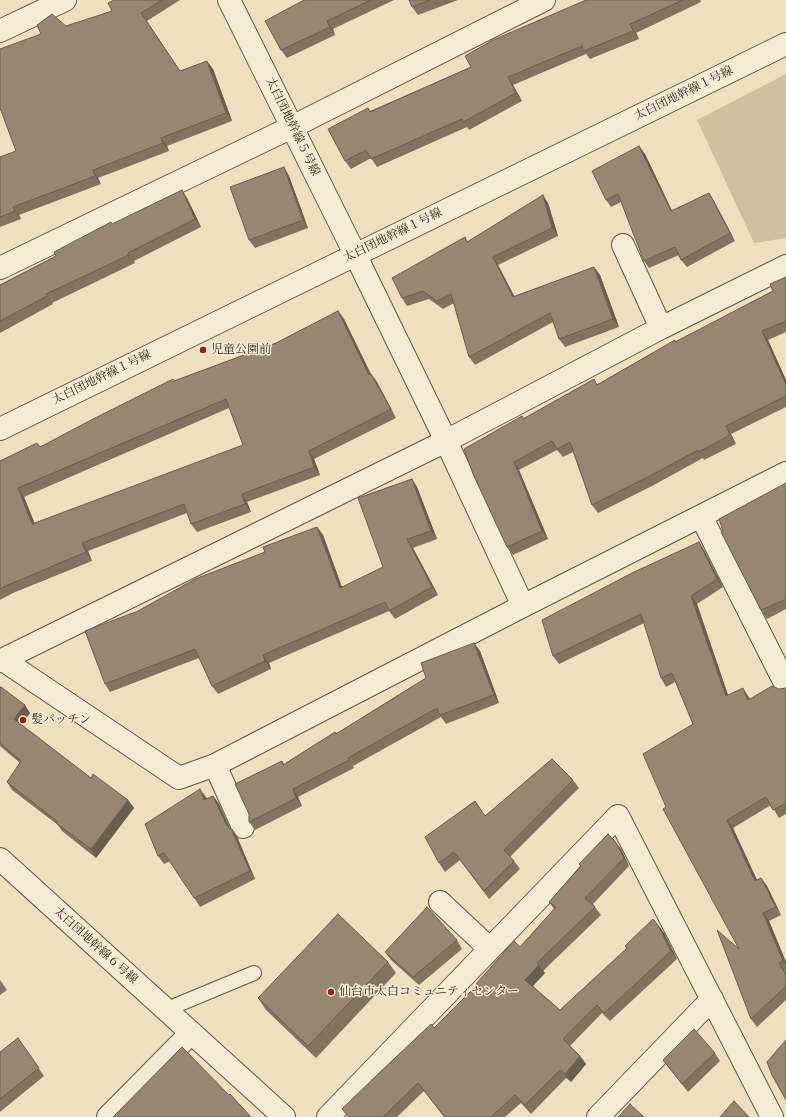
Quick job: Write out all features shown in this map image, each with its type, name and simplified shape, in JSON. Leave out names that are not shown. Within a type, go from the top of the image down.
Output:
[{"type":"street","points":[[0,31],[65,0]]},
{"type":"street","name":"太白団地幹線５号線","points":[[229,0],[355,254],[524,606]]},
{"type":"street","points":[[0,268],[292,127],[544,0]]},
{"type":"street","name":"太白団地幹線１号線","points":[[0,429],[786,44]]},
{"type":"street","points":[[623,245],[661,328]]},
{"type":"street","points":[[1,660],[446,441],[661,328],[786,266]]},
{"type":"street","points":[[1,660],[179,778],[215,765],[786,473]]},
{"type":"street","points":[[701,516],[784,674]]},
{"type":"street","points":[[215,765],[243,827]]},
{"type":"street","points":[[328,1117],[618,816],[772,1117]]},
{"type":"street","name":"太白団地幹線６号線","points":[[0,859],[284,1117]]},
{"type":"street","points":[[440,902],[490,949]]},
{"type":"street","points":[[598,1117],[712,1000]]},
{"type":"street","points":[[108,1117],[191,1033]]},
{"type":"lane","points":[[165,1010],[254,974]]},
{"type":"shaded area","points":[[786,74],[786,238],[754,243],[697,120]]},
{"type":"building","points":[[114,0],[162,0],[141,13],[180,71],[207,61],[226,113],[161,138],[163,143],[93,170],[95,176],[13,207],[15,211],[0,217],[0,157],[16,151],[0,108],[0,49],[41,34],[37,25],[52,14],[66,26],[112,11],[108,3]]},
{"type":"building","points":[[304,0],[371,0],[327,21],[330,27],[281,50],[265,21]]},
{"type":"building","points":[[409,0],[430,0],[412,7]]},
{"type":"building","points":[[586,0],[683,0],[630,24],[633,31],[584,51],[582,46],[508,77],[516,93],[463,122],[462,119],[371,159],[366,150],[345,161],[328,129],[368,108],[370,112],[471,67],[465,56],[493,40]]},
{"type":"building","points":[[639,146],[671,211],[709,193],[730,233],[681,260],[675,247],[644,261],[618,194],[606,200],[592,171]]},
{"type":"building","points":[[284,167],[303,220],[249,240],[230,187]]},
{"type":"building","points":[[182,190],[195,219],[128,253],[129,255],[46,294],[47,296],[0,321],[0,285],[56,256],[54,252],[111,222],[112,224]]},
{"type":"building","points":[[543,195],[552,228],[493,257],[513,297],[594,267],[613,319],[559,339],[550,313],[469,357],[451,294],[437,301],[423,291],[402,298],[392,278],[465,237],[467,242]]},
{"type":"building","points":[[786,277],[786,321],[762,331],[786,385],[786,396],[726,426],[730,435],[592,505],[570,442],[557,449],[552,441],[514,462],[542,531],[507,547],[473,474],[464,449],[522,416],[523,419],[594,379],[597,385],[675,340],[675,342],[773,291],[770,284]]},
{"type":"building","points":[[338,311],[369,375],[371,374],[391,409],[309,451],[314,467],[242,494],[245,504],[191,524],[184,504],[82,543],[86,552],[0,589],[0,461],[37,443],[40,447],[173,379],[174,381],[276,343]],"holes":[[[226,399],[243,445],[32,524],[18,488]]]},
{"type":"building","points":[[412,479],[431,531],[407,539],[432,587],[389,611],[385,602],[263,655],[265,661],[212,686],[195,649],[105,684],[85,631],[138,611],[195,579],[265,552],[263,547],[317,527],[340,588],[383,567],[358,498]]},
{"type":"building","points":[[786,483],[786,599],[761,610],[721,532],[723,531],[719,519]]},
{"type":"building","points":[[699,542],[717,579],[691,596],[726,696],[743,688],[748,700],[772,686],[779,689],[786,688],[786,803],[773,810],[766,797],[727,820],[755,881],[761,878],[776,907],[763,913],[783,961],[779,963],[786,975],[786,986],[751,1019],[717,930],[739,949],[663,809],[666,807],[643,754],[693,724],[672,673],[661,678],[641,614],[553,656],[542,620],[632,573]]},
{"type":"building","points":[[474,643],[494,695],[440,715],[437,708],[348,758],[349,760],[293,789],[296,798],[249,822],[249,814],[235,784],[282,761],[283,765],[426,678],[421,663]]},
{"type":"building","points":[[1,687],[25,705],[14,719],[91,778],[93,774],[128,800],[91,849],[56,823],[58,822],[7,782],[21,761],[0,743]]},
{"type":"building","points":[[552,759],[573,780],[504,850],[514,861],[484,891],[454,852],[439,863],[425,837],[475,801],[485,816]]},
{"type":"building","points":[[200,789],[204,800],[213,796],[226,824],[233,830],[232,831],[250,871],[194,898],[164,853],[158,856],[145,824]]},
{"type":"building","points":[[608,834],[615,841],[624,858],[585,898],[595,907],[537,963],[539,965],[525,980],[560,1010],[627,948],[625,946],[653,919],[658,925],[671,951],[604,1013],[597,1005],[563,1039],[580,1056],[565,1074],[560,1070],[525,1105],[515,1095],[491,1117],[445,1117],[418,1083],[383,1117],[349,1117],[342,1109],[431,1024],[434,1028],[477,985],[476,984],[514,941],[520,947],[556,907],[549,902],[581,866],[579,864]]},
{"type":"building","points":[[427,907],[457,940],[413,977],[385,952]]},
{"type":"building","name":"仙台市太白コミュニティセンター","points":[[338,914],[388,962],[308,1046],[258,998]]},
{"type":"building","points":[[694,1029],[715,1053],[682,1084],[663,1060]]},
{"type":"building","points":[[18,1038],[39,1068],[0,1099],[0,1052]]},
{"type":"building","points":[[786,1040],[786,1100],[772,1075],[767,1062]]},
{"type":"building","points":[[182,1047],[251,1117],[113,1117]]},
{"type":"building","points":[[734,1101],[749,1117],[720,1117]]},
{"type":"building","points":[[630,1104],[644,1117],[618,1117]]},
{"type":"place","name":"児童公園前","points":[[203,350]]},
{"type":"place","name":"髪パッチン","points":[[23,720]]},
{"type":"place","name":"仙台市太白コミュニティセンター","points":[[331,992]]}]
